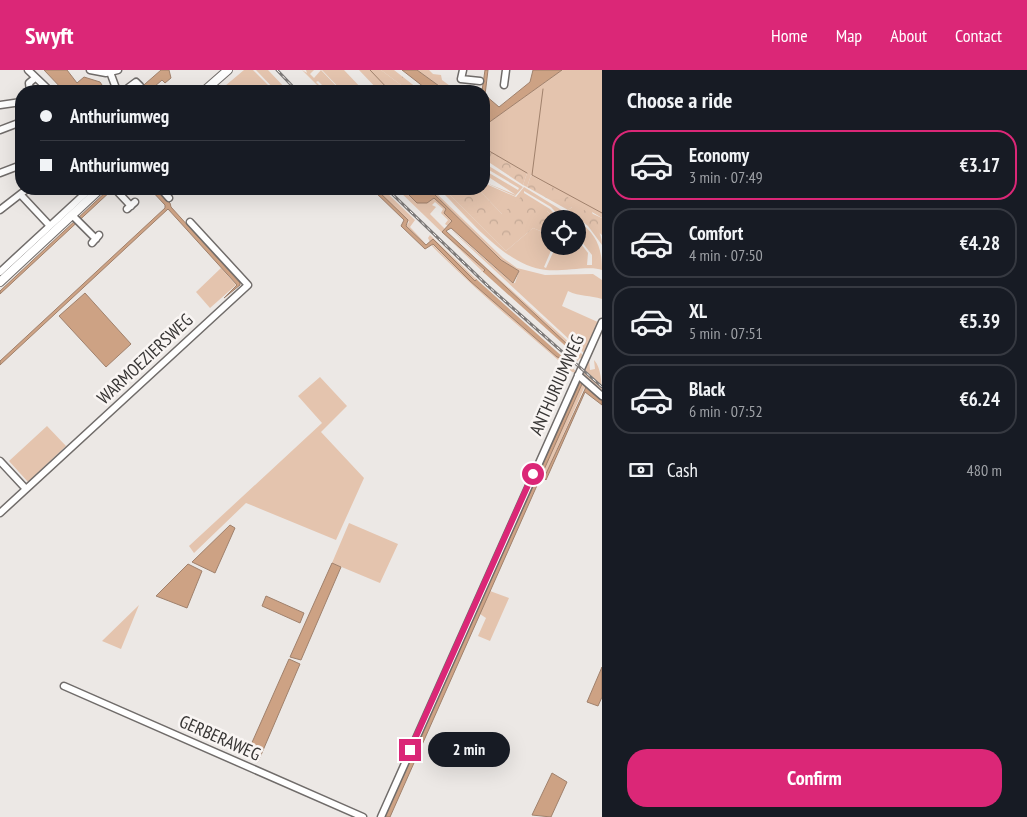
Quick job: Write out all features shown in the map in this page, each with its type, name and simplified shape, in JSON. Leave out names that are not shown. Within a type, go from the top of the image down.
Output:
[{"type":"main road","points":[[210,85],[223,70]]},
{"type":"main road","points":[[211,85],[228,70]]},
{"type":"main road","points":[[0,282],[76,218],[95,195]]},
{"type":"street","points":[[28,70],[43,85]]},
{"type":"street","points":[[90,70],[110,72],[118,70]]},
{"type":"street","points":[[463,70],[461,79],[480,81]]},
{"type":"street","points":[[504,85],[506,70]]},
{"type":"street","points":[[110,72],[115,85]]},
{"type":"street","points":[[29,85],[35,78]]},
{"type":"street","points":[[0,105],[15,103]]},
{"type":"street","points":[[0,130],[15,124]]},
{"type":"street","points":[[0,173],[15,167]]},
{"type":"street","points":[[0,210],[21,195],[50,226]]},
{"type":"street","points":[[0,272],[84,195]]},
{"type":"street","points":[[121,195],[131,206]]},
{"type":"street","points":[[166,195],[169,198]]},
{"type":"street","points":[[76,218],[96,239]]},
{"type":"street","name":"WARMOEZIERSWEG","points":[[0,513],[248,285],[190,222]]},
{"type":"street","name":"ANTHURIUMWEG","points":[[381,817],[602,322]]},
{"type":"street","points":[[578,375],[602,396]]},
{"type":"street","points":[[0,461],[26,489]]},
{"type":"street","name":"GERBERAWEG","points":[[64,686],[363,817]]},
{"type":"green space","points":[[244,70],[253,70],[268,85],[226,85]]},
{"type":"green space","points":[[256,70],[268,70],[282,85],[270,85]]},
{"type":"green space","points":[[302,70],[307,73],[306,70],[314,70],[310,74],[314,78],[321,70],[335,85],[322,85],[318,81],[316,82],[319,85]]},
{"type":"green space","points":[[322,70],[344,70],[358,85],[336,85]]},
{"type":"green space","points":[[359,70],[381,70],[401,85],[373,85]]},
{"type":"green space","points":[[381,70],[394,70],[413,85],[401,85]]},
{"type":"green space","points":[[417,70],[429,70],[433,74],[441,75],[442,80],[449,85],[438,85]]},
{"type":"green space","points":[[562,70],[602,70],[602,218],[592,212],[601,236],[602,245],[586,224],[586,210],[568,210],[572,207],[546,184],[531,175],[527,187],[523,185],[527,173],[490,151],[490,122]]},
{"type":"green space","points":[[490,151],[527,173],[523,185],[490,163]]},
{"type":"green space","points":[[490,167],[523,187],[516,195],[490,178],[490,174],[518,190],[519,188],[490,171]]},
{"type":"green space","points":[[531,175],[566,195],[572,202],[572,207],[568,210],[527,187]]},
{"type":"green space","points":[[490,184],[516,195],[515,196]]},
{"type":"green space","points":[[490,186],[516,197],[524,187],[561,210],[554,210],[524,191],[524,193],[551,210],[502,214],[484,195],[490,195]]},
{"type":"green space","points":[[382,195],[389,195],[415,220],[410,227],[427,245],[406,226],[409,222]]},
{"type":"green space","points":[[403,195],[410,195],[419,203],[427,203],[434,198],[446,209],[444,213],[452,221],[448,226],[445,224],[448,220],[441,213],[443,209],[435,202],[432,205],[436,207],[430,214],[445,229],[442,232],[485,270],[475,281],[433,239],[430,242],[428,238],[430,235],[475,278],[482,271]]},
{"type":"green space","points":[[435,195],[438,195],[503,258],[517,268],[545,275],[593,274],[602,280],[602,299],[568,291],[562,306],[600,323],[585,354],[449,228],[515,283],[519,271],[501,260]]},
{"type":"green space","points":[[445,195],[450,195],[506,251],[533,228],[541,231],[541,255],[549,255],[544,267],[546,268],[552,255],[586,255],[586,250],[588,253],[587,265],[592,265],[592,255],[586,247],[586,228],[597,242],[601,254],[602,270],[591,268],[546,270],[531,267],[516,260],[488,238]]},
{"type":"green space","points":[[450,195],[484,195],[502,214],[522,196],[545,210],[541,210],[541,231],[533,228],[506,251]]},
{"type":"green space","points":[[586,211],[602,218],[602,235],[586,222]]},
{"type":"green space","points":[[446,231],[582,354],[583,360],[580,358],[572,367],[577,373],[572,372],[501,310],[432,246],[432,244],[470,281],[557,357],[563,357],[569,350],[569,346]]},
{"type":"green space","points":[[221,268],[236,285],[210,308],[196,292]]},
{"type":"green space","points":[[589,358],[590,370],[595,369],[594,360],[599,368],[602,401],[584,388],[544,478],[541,476],[582,384],[580,382],[577,385]]},
{"type":"green space","points":[[320,377],[347,406],[321,432],[364,478],[336,540],[246,503],[194,553],[189,546],[322,423],[298,396]]},
{"type":"green space","points":[[47,426],[66,446],[28,482],[9,461]]},
{"type":"green space","points":[[349,523],[398,544],[380,583],[332,563]]},
{"type":"green space","points":[[490,591],[509,598],[490,641],[478,636],[486,618],[480,614]]},
{"type":"green space","points":[[139,605],[121,649],[102,641]]},
{"type":"shaded area","points":[[44,70],[67,70],[77,83],[84,77],[100,82],[102,85],[58,85]]},
{"type":"shaded area","points":[[161,70],[169,70],[171,78],[165,83],[162,80],[156,85],[144,85]]},
{"type":"shaded area","points":[[402,70],[417,70],[438,85],[421,85]]},
{"type":"shaded area","points":[[485,70],[488,70],[486,85],[483,85]]},
{"type":"shaded area","points":[[533,70],[562,70],[490,122],[490,99],[499,107],[530,82]]},
{"type":"shaded area","points":[[103,195],[107,195],[0,294],[0,291]]},
{"type":"shaded area","points":[[156,195],[162,195],[170,203],[171,207],[240,285],[224,298],[237,285],[168,209],[0,365],[0,361],[165,208],[165,205]]},
{"type":"shaded area","points":[[378,195],[382,195],[408,220],[406,226],[426,245],[433,239],[475,281],[485,270],[442,232],[452,221],[444,213],[446,209],[434,198],[427,203],[417,203],[409,195],[435,195],[501,260],[519,271],[513,283],[451,228],[446,231],[568,345],[568,351],[562,358],[557,357],[470,281],[433,244],[425,249],[401,226],[404,220]]},
{"type":"shaded area","points":[[85,293],[131,344],[106,367],[59,316]]},
{"type":"shaded area","points":[[580,382],[582,384],[390,817],[384,817]]},
{"type":"shaded area","points":[[586,387],[602,401],[602,405],[585,392],[546,480],[544,478]]},
{"type":"shaded area","points":[[230,525],[235,528],[215,573],[192,562]]},
{"type":"shaded area","points":[[332,563],[341,567],[301,660],[290,657]]},
{"type":"shaded area","points":[[188,564],[202,571],[187,608],[156,596]]},
{"type":"shaded area","points":[[266,596],[304,613],[300,623],[262,606]]},
{"type":"shaded area","points":[[289,659],[300,664],[258,762],[246,756]]},
{"type":"shaded area","points":[[602,667],[602,697],[598,706],[587,702]]},
{"type":"shaded area","points":[[552,773],[567,782],[551,817],[532,815]]},
{"type":"pier","points":[[482,271],[571,351],[565,359],[475,278]]},
{"type":"waterway","points":[[370,70],[384,85]]},
{"type":"waterway","points":[[543,89],[532,175],[602,213]]},
{"type":"waterway","points":[[490,151],[527,173]]},
{"type":"railway","points":[[277,70],[291,85]]},
{"type":"railway","points":[[393,195],[488,286],[602,387]]},
{"type":"route","points":[[410,750],[533,474]]}]
